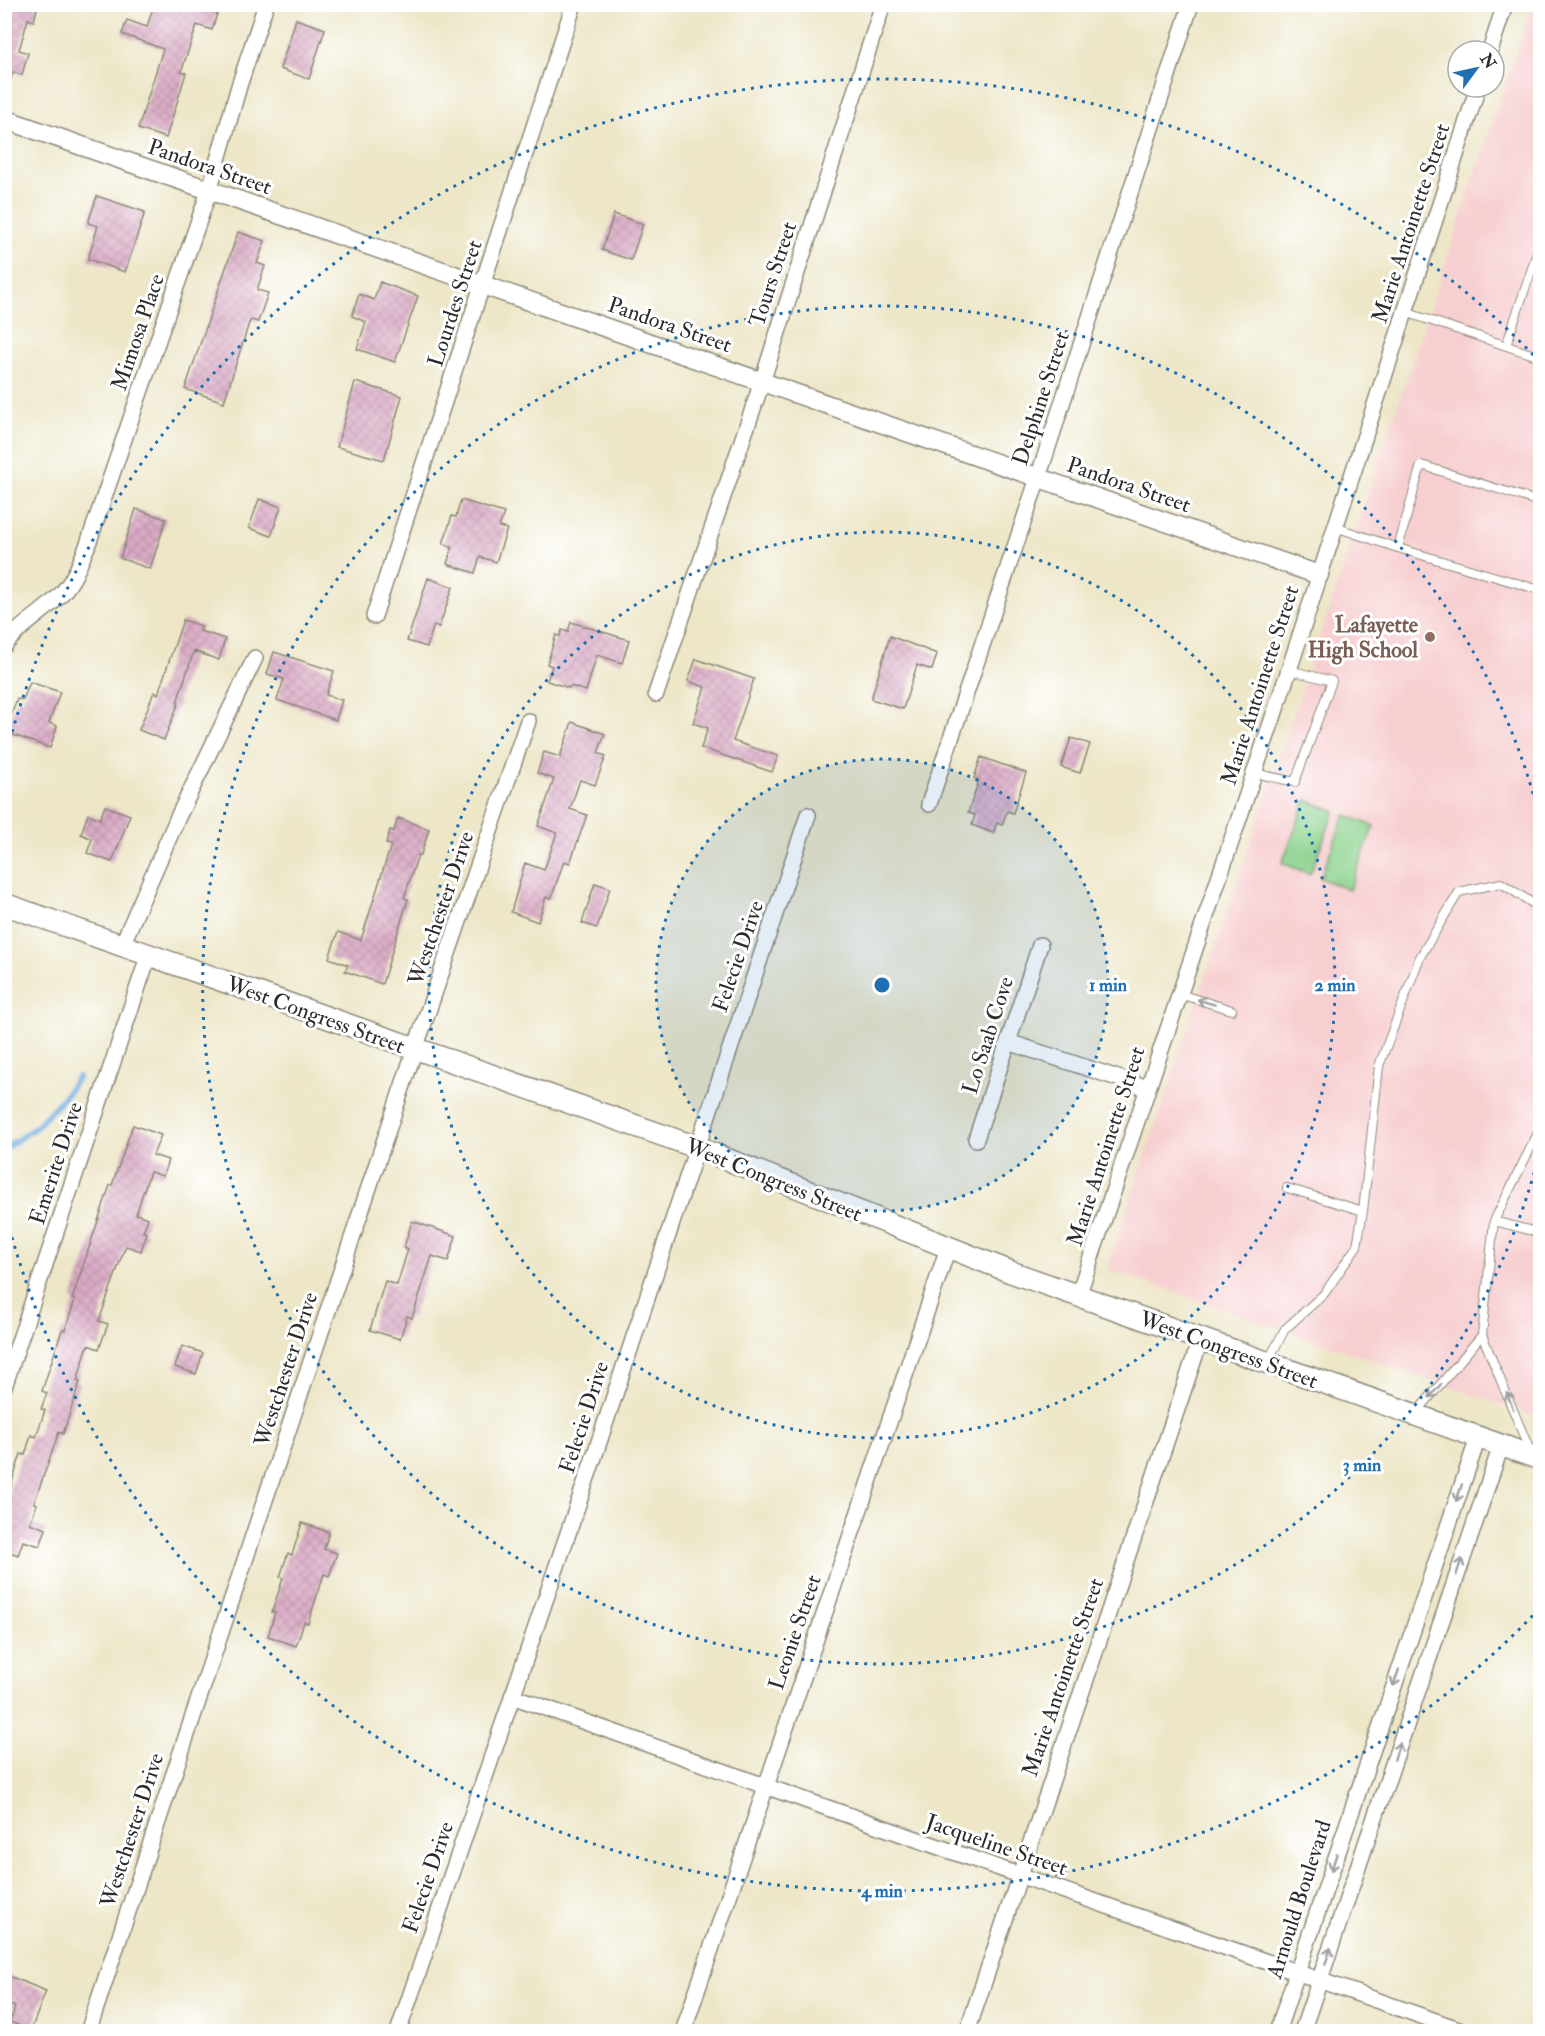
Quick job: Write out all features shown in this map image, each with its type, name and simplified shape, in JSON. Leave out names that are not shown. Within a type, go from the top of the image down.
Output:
[{"type":"main road","name":"West Congress Street","points":[[4,904],[696,1147],[948,1248],[1536,1458]]},
{"type":"street","name":"Mimosa Place","points":[[4,646],[19,629],[55,601],[74,578],[92,533],[209,191],[239,86],[266,4]]},
{"type":"street","name":"Lourdes Street","points":[[374,616],[574,4]]},
{"type":"street","name":"Tours Street","points":[[656,694],[762,382],[883,4]]},
{"type":"street","name":"Delphine Street","points":[[929,804],[1038,478],[1191,4]]},
{"type":"street","points":[[1494,39],[1505,4]]},
{"type":"street","name":"Marie Antoinette Street","points":[[1078,1296],[1289,670],[1474,99]]},
{"type":"street","name":"Pandora Street","points":[[4,119],[1319,574]]},
{"type":"street","points":[[122,945],[177,817],[255,658]]},
{"type":"street","name":"Westchester Drive","points":[[88,2031],[415,1049],[528,721]]},
{"type":"street","name":"Felecie Drive","points":[[398,2031],[594,1457],[808,815]]},
{"type":"street","name":"Lo Saab Cove","points":[[976,1139],[1040,945]]},
{"type":"street","name":"Emerite Drive","points":[[4,1387],[149,954]]},
{"type":"street","points":[[1008,1042],[1148,1088]]},
{"type":"street","name":"Leonie Street","points":[[683,2031],[948,1248]]},
{"type":"street","name":"Marie Antoinette Street","points":[[967,2031],[1201,1338]]},
{"type":"street","name":"Arnould Boulevard","points":[[1277,2031],[1478,1438]]},
{"type":"street","name":"Arnould Boulevard","points":[[1302,2031],[1501,1446]]},
{"type":"street","points":[[1427,1585],[1450,1593]]},
{"type":"street","points":[[1408,1643],[1430,1651]]},
{"type":"street","name":"Jacqueline Street","points":[[512,1696],[1467,2031]]},
{"type":"street","points":[[1361,1780],[1385,1788]]},
{"type":"lane","points":[[1506,346],[1540,244]]},
{"type":"lane","points":[[1405,312],[1540,357]]},
{"type":"lane","points":[[1398,548],[1421,465],[1540,502]]},
{"type":"lane","points":[[1335,527],[1540,590]]},
{"type":"lane","points":[[1254,773],[1295,782],[1332,681],[1289,670]]},
{"type":"lane","points":[[1268,1362],[1285,1329],[1324,1294],[1357,1246],[1379,1066],[1420,957],[1459,892],[1501,883],[1540,908]]},
{"type":"lane","points":[[1179,994],[1232,1010]]},
{"type":"lane","points":[[1536,1458],[1482,1335],[1494,1221],[1540,1129]]},
{"type":"lane","points":[[1287,1188],[1363,1211]]},
{"type":"lane","points":[[1494,1221],[1540,1233]]},
{"type":"lane","points":[[1414,1415],[1482,1335]]},
{"type":"shaded area","name":"Lafayette High School","points":[[1532,5],[1540,5],[1540,1418],[1107,1269],[1500,99],[1506,99],[1506,82]]},
{"type":"green space","points":[[1306,800],[1335,811],[1310,874],[1282,863]]},
{"type":"green space","points":[[1345,815],[1374,826],[1349,890],[1320,878]]},
{"type":"building","points":[[4,4],[38,4],[34,21],[28,19],[19,50],[28,53],[22,75],[13,72],[9,85],[4,85]]},
{"type":"building","points":[[154,4],[210,4],[219,8],[212,30],[197,25],[181,72],[186,73],[166,138],[138,129],[163,49],[122,34],[127,20],[147,27]]},
{"type":"building","points":[[296,19],[325,29],[309,79],[280,69]]},
{"type":"building","points":[[97,196],[145,212],[125,272],[88,259],[98,226],[88,223]]},
{"type":"building","points":[[614,214],[643,224],[631,260],[602,250]]},
{"type":"building","points":[[238,232],[265,241],[257,263],[265,266],[257,290],[268,293],[258,322],[251,320],[249,323],[224,402],[185,389]]},
{"type":"building","points":[[380,282],[418,296],[395,362],[357,349],[366,322],[352,316],[359,294],[374,300]]},
{"type":"building","points":[[355,382],[402,396],[384,460],[337,447]]},
{"type":"building","points":[[259,499],[281,507],[271,536],[249,528]]},
{"type":"building","points":[[461,500],[504,513],[499,527],[507,529],[496,562],[480,557],[475,573],[447,564],[452,547],[443,544],[452,516],[456,517]]},
{"type":"building","points":[[136,509],[166,519],[150,569],[120,558]]},
{"type":"building","points":[[428,578],[453,587],[439,627],[434,625],[427,647],[407,641]]},
{"type":"building","points":[[183,620],[202,626],[200,631],[225,639],[219,660],[194,651],[177,702],[179,702],[164,740],[139,730],[154,692],[158,694]]},
{"type":"building","points":[[571,622],[629,640],[622,663],[597,655],[586,691],[547,681],[552,666],[547,664],[556,635],[560,636],[562,630],[568,632]]},
{"type":"building","points":[[890,636],[937,654],[932,670],[917,665],[903,709],[871,699]]},
{"type":"building","points":[[274,652],[334,671],[326,695],[342,700],[336,720],[277,700],[284,679],[267,674]]},
{"type":"building","points":[[696,659],[754,679],[733,741],[778,756],[772,772],[701,748],[708,728],[693,723],[705,687],[688,681]]},
{"type":"building","points":[[30,682],[60,692],[49,723],[57,726],[50,748],[5,732],[17,699],[23,700]]},
{"type":"building","points":[[572,722],[605,734],[598,753],[606,756],[595,785],[580,780],[570,809],[587,815],[570,863],[564,861],[551,899],[546,897],[538,922],[511,912],[525,863],[544,870],[557,833],[538,826],[554,779],[537,773],[544,752],[560,757]]},
{"type":"building","points":[[1071,738],[1090,744],[1080,773],[1061,767]]},
{"type":"building","points":[[981,757],[1026,773],[1013,813],[1007,811],[1002,825],[997,823],[993,833],[972,825],[975,815],[968,813],[979,780],[974,778]]},
{"type":"building","points":[[105,806],[130,815],[112,862],[87,853],[92,839],[81,834],[88,814],[100,819]]},
{"type":"building","points":[[398,818],[429,829],[404,898],[408,899],[382,984],[345,971],[348,965],[329,958],[338,932],[361,940],[391,845],[386,844],[390,830],[394,831]]},
{"type":"building","points":[[595,883],[610,888],[597,928],[582,923]]},
{"type":"building","points":[[133,1125],[161,1135],[153,1155],[168,1160],[163,1176],[150,1172],[136,1214],[148,1218],[143,1232],[147,1233],[141,1251],[126,1246],[123,1253],[99,1321],[108,1324],[99,1349],[88,1345],[77,1381],[80,1382],[63,1434],[59,1432],[34,1503],[37,1504],[30,1523],[46,1529],[40,1546],[23,1541],[18,1555],[4,1550],[4,1507],[21,1454],[25,1455],[31,1435],[36,1437],[45,1410],[41,1409],[47,1393],[42,1391],[62,1330],[65,1330],[75,1300],[72,1299],[110,1185],[112,1185]]},
{"type":"building","points":[[412,1221],[456,1236],[448,1261],[432,1256],[412,1318],[407,1316],[400,1339],[370,1330],[385,1281],[397,1285],[408,1249],[404,1247]]},
{"type":"building","points":[[182,1346],[203,1353],[196,1374],[175,1367]]},
{"type":"building","points":[[302,1523],[329,1532],[324,1549],[337,1553],[329,1576],[324,1574],[308,1623],[304,1622],[296,1646],[268,1636],[275,1612],[272,1612],[283,1578],[280,1577],[288,1553],[292,1555]]},
{"type":"building","points":[[4,1974],[46,1991],[31,2030],[10,2022],[15,2007],[4,2003]]},
{"type":"waterway","points":[[4,1149],[36,1127],[63,1098],[78,1077]]},
{"type":"place","name":"Lafayette High School","points":[[1430,637]]}]
